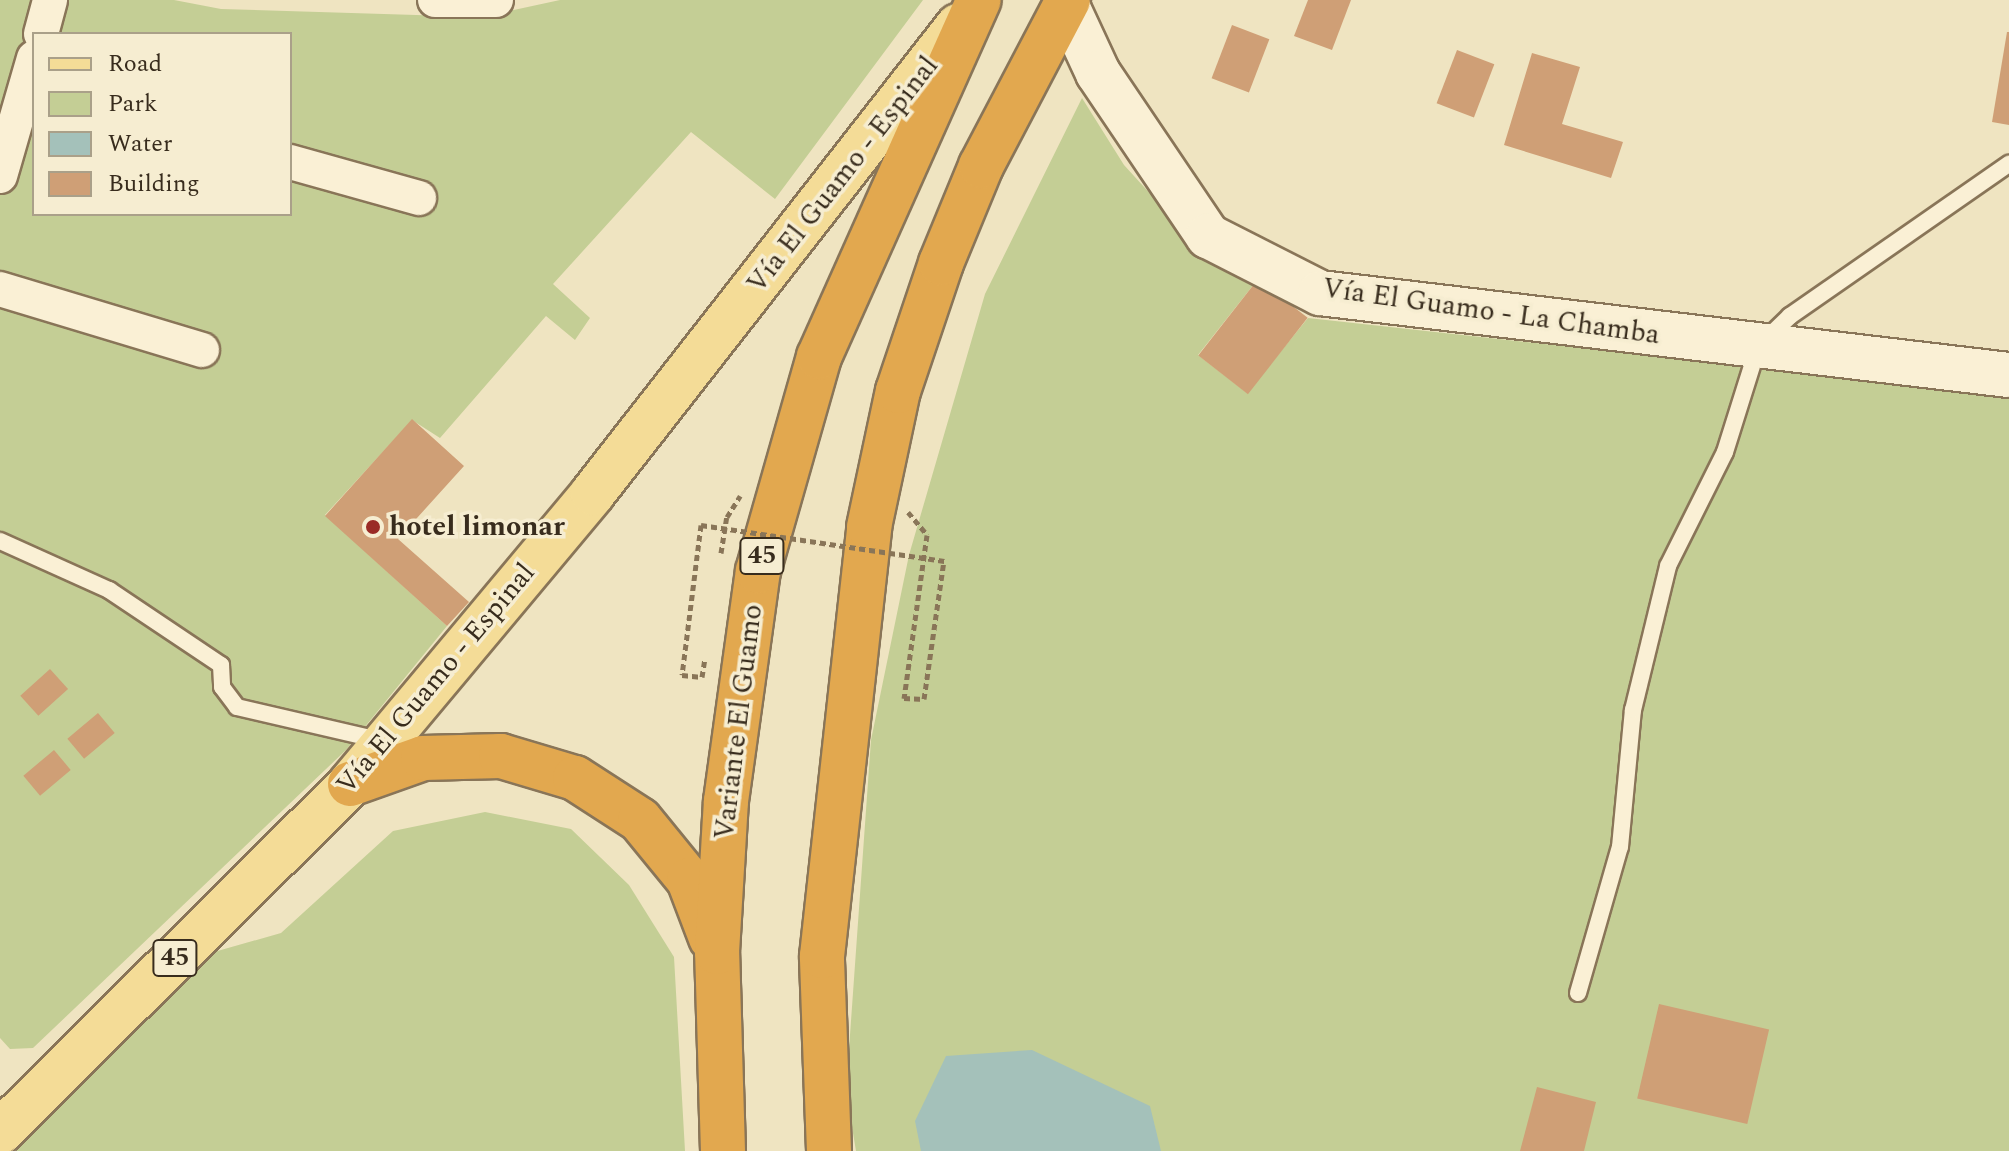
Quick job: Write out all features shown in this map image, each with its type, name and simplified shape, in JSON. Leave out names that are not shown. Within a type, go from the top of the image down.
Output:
[{"type":"highway","name":"Variante El Guamo","points":[[723,1151],[717,952],[739,685],[781,479],[819,357],[979,0]]},
{"type":"highway","points":[[829,1151],[822,956],[840,742],[877,492],[898,391],[941,263],[981,166],[1067,2]]},
{"type":"highway","points":[[350,784],[423,758],[501,756],[575,778],[640,820],[689,880],[717,952]]},
{"type":"main road","name":"Vía El Guamo - Espinal","points":[[0,1132],[350,784],[772,270],[979,0]]},
{"type":"street","points":[[42,32],[50,0]]},
{"type":"street","points":[[435,0],[496,0]]},
{"type":"street","name":"Vía El Guamo - La Chamba","points":[[1067,2],[1098,73],[1208,236],[1320,293],[2009,375]]},
{"type":"street","points":[[0,176],[23,80]]},
{"type":"street","points":[[292,163],[419,198]]},
{"type":"street","points":[[0,289],[202,350]]},
{"type":"lane","points":[[1578,993],[1620,847],[1633,710],[1668,566],[1725,452],[1758,347],[1790,316],[2009,164]]},
{"type":"lane","points":[[0,541],[109,590],[221,665],[222,687],[237,707],[384,741]]},
{"type":"path","points":[[720,561],[735,500],[781,479]]},
{"type":"path","points":[[706,648],[702,677],[682,675],[701,525],[944,561],[924,699],[904,698],[927,535],[918,519],[877,492]]},
{"type":"green space","points":[[0,0],[174,0],[221,9],[481,17],[560,0],[923,0],[775,199],[691,132],[553,284],[590,318],[575,340],[546,316],[440,438],[412,420],[325,515],[447,626],[346,750],[33,1048],[10,1049],[0,1038]]},
{"type":"green space","points":[[1082,98],[1124,165],[1196,244],[1258,279],[1198,355],[1247,393],[1308,318],[2009,395],[2009,1151],[856,1151],[846,1091],[871,740],[909,555],[985,294]]},
{"type":"green space","points":[[485,812],[571,829],[629,885],[674,957],[685,1151],[0,1151],[214,952],[281,933],[393,831]]},
{"type":"water","points":[[1032,1050],[1150,1106],[1161,1151],[921,1151],[915,1121],[946,1056]]},
{"type":"building","points":[[1308,0],[1351,0],[1332,50],[1294,36]]},
{"type":"building","points":[[1232,25],[1269,39],[1249,93],[1212,78]]},
{"type":"building","points":[[2009,32],[2009,125],[1992,122]]},
{"type":"building","points":[[1457,50],[1494,64],[1474,118],[1437,103]]},
{"type":"building","points":[[1532,53],[1580,67],[1562,124],[1623,142],[1611,178],[1504,145]]},
{"type":"building","points":[[1258,279],[1308,318],[1248,394],[1198,355]]},
{"type":"building","name":"hotel limonar","points":[[412,419],[464,466],[398,539],[469,602],[447,626],[325,516]]},
{"type":"building","points":[[50,669],[68,689],[38,716],[20,696]]},
{"type":"building","points":[[98,713],[115,733],[84,759],[67,739]]},
{"type":"building","points":[[54,750],[71,770],[40,796],[23,776]]},
{"type":"building","points":[[1659,1004],[1769,1029],[1747,1124],[1637,1099]]},
{"type":"building","points":[[1537,1087],[1596,1102],[1584,1151],[1520,1151]]},
{"type":"place","name":"hotel limonar","points":[[373,527]]}]
